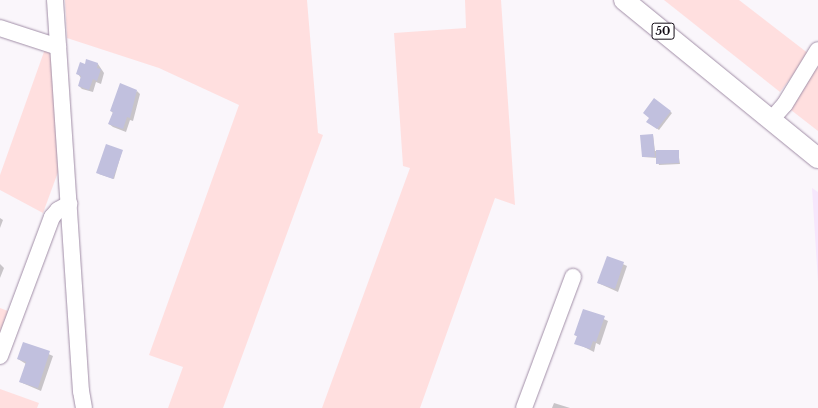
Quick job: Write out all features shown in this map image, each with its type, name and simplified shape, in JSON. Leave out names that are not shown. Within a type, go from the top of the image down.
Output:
[{"type":"main road","name":"50","points":[[624,0],[818,158]]},
{"type":"street","points":[[55,0],[81,391],[84,408]]},
{"type":"street","points":[[0,28],[58,47]]},
{"type":"street","points":[[771,120],[785,104],[818,50]]},
{"type":"street","points":[[0,356],[52,217],[58,210],[69,204]]},
{"type":"street","points":[[524,408],[573,278]]},
{"type":"shaded area","points":[[65,0],[307,0],[318,133],[323,135],[223,408],[168,408],[183,367],[149,355],[239,105],[159,68],[67,38]]},
{"type":"shaded area","points":[[465,0],[501,0],[515,205],[495,198],[420,408],[322,408],[410,168],[403,166],[394,33],[466,28]]},
{"type":"shaded area","points":[[664,0],[739,0],[809,54],[780,92]]},
{"type":"shaded area","points":[[45,49],[54,55],[61,164],[43,213],[0,190],[0,175]]},
{"type":"shaded area","points":[[817,66],[818,67],[818,131],[791,110]]},
{"type":"shaded area","points":[[812,188],[818,192],[818,282]]},
{"type":"shaded area","points":[[0,308],[8,311],[0,333]]},
{"type":"shaded area","points":[[0,389],[39,403],[37,408],[0,408]]},
{"type":"building","points":[[86,59],[98,63],[97,68],[101,69],[97,81],[93,79],[89,90],[78,86],[81,76],[76,74],[80,62],[85,64]]},
{"type":"building","points":[[120,83],[137,90],[130,118],[127,117],[123,129],[108,124],[113,112],[110,111]]},
{"type":"building","points":[[654,98],[671,111],[657,129],[646,122],[649,118],[643,113]]},
{"type":"building","points":[[653,134],[655,157],[642,157],[640,135]]},
{"type":"building","points":[[106,144],[123,150],[113,179],[96,173]]},
{"type":"building","points":[[656,150],[679,150],[679,163],[656,164]]},
{"type":"building","points":[[607,256],[624,262],[615,289],[597,283]]},
{"type":"building","points":[[583,309],[605,316],[596,342],[593,341],[590,349],[574,344],[577,336],[574,335]]},
{"type":"building","points":[[23,342],[50,351],[38,388],[19,382],[26,362],[17,359]]}]
